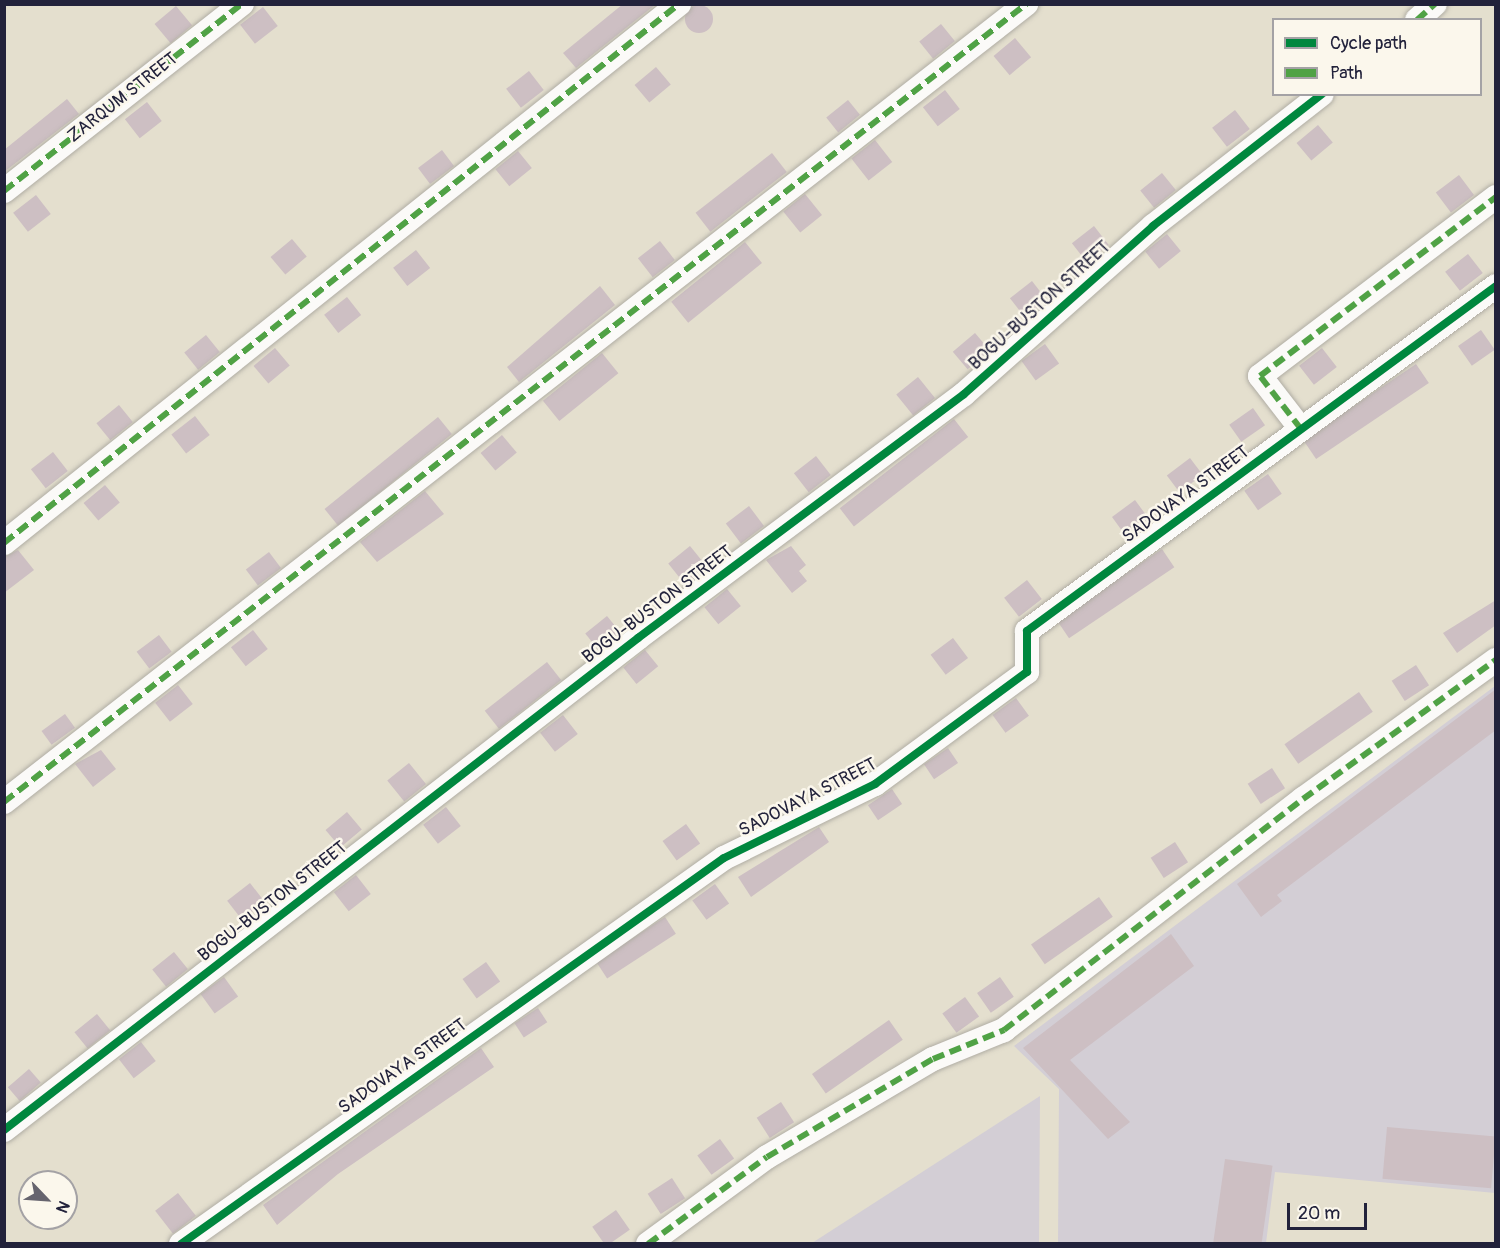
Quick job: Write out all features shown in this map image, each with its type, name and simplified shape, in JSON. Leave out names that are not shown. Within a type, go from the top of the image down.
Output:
[{"type":"street","name":"ZARQUM STREET","points":[[4,191],[242,4]]},
{"type":"street","points":[[4,543],[679,4]]},
{"type":"street","points":[[4,802],[1026,4]]},
{"type":"street","points":[[1420,18],[1435,4]]},
{"type":"street","name":"BOGU-BUSTON STREET","points":[[4,1130],[638,638],[964,394],[1153,225],[1319,96]]},
{"type":"street","points":[[1301,429],[1260,376],[1496,196]]},
{"type":"street","name":"SADOVAYA STREET","points":[[181,1244],[724,858],[884,777],[1027,672],[1027,631],[1496,286]]},
{"type":"street","points":[[648,1244],[767,1156],[933,1059],[1004,1030],[1304,799],[1496,660]]},
{"type":"shaded area","points":[[1495,686],[1495,1193],[1275,1172],[1266,1243],[1058,1243],[1059,1089],[1014,1046]]},
{"type":"shaded area","points":[[1040,1096],[1039,1243],[812,1243]]},
{"type":"building","points":[[623,4],[656,4],[576,68],[563,53]]},
{"type":"building","points":[[699,5],[709,9],[713,19],[709,29],[699,33],[689,29],[685,19],[689,9]]},
{"type":"building","points":[[176,6],[192,25],[171,43],[155,24]]},
{"type":"building","points":[[263,7],[278,26],[255,44],[240,25]]},
{"type":"building","points":[[941,24],[955,41],[933,59],[919,42]]},
{"type":"building","points":[[1015,38],[1031,57],[1010,75],[994,56]]},
{"type":"building","points":[[656,67],[671,85],[649,103],[635,85]]},
{"type":"building","points":[[529,71],[544,90],[521,108],[506,89]]},
{"type":"building","points":[[945,90],[960,109],[938,126],[923,107]]},
{"type":"building","points":[[67,99],[79,114],[4,172],[4,150]]},
{"type":"building","points":[[848,100],[860,115],[838,132],[826,118]]},
{"type":"building","points":[[147,102],[162,121],[140,138],[125,119]]},
{"type":"building","points":[[1235,110],[1250,129],[1227,147],[1212,128]]},
{"type":"building","points":[[1318,125],[1333,143],[1311,161],[1297,143]]},
{"type":"building","points":[[875,140],[892,162],[869,181],[851,158]]},
{"type":"building","points":[[442,150],[454,166],[430,184],[418,168]]},
{"type":"building","points":[[518,151],[532,168],[509,186],[495,169]]},
{"type":"building","points":[[772,153],[787,172],[710,232],[696,213]]},
{"type":"building","points":[[1162,173],[1176,190],[1154,208],[1140,191]]},
{"type":"building","points":[[1459,175],[1474,195],[1451,212],[1436,192]]},
{"type":"building","points":[[805,194],[822,215],[800,233],[783,212]]},
{"type":"building","points":[[36,195],[51,214],[28,232],[13,213]]},
{"type":"building","points":[[1094,226],[1109,245],[1087,262],[1072,243]]},
{"type":"building","points":[[1167,234],[1181,251],[1159,269],[1145,252]]},
{"type":"building","points":[[292,239],[307,257],[285,275],[271,257]]},
{"type":"building","points":[[660,241],[675,260],[653,277],[638,258]]},
{"type":"building","points":[[745,242],[762,263],[688,323],[671,302]]},
{"type":"building","points":[[416,250],[430,268],[407,286],[393,268]]},
{"type":"building","points":[[1468,254],[1483,273],[1460,291],[1445,272]]},
{"type":"building","points":[[1032,281],[1047,300],[1025,317],[1010,298]]},
{"type":"building","points":[[600,286],[615,305],[519,382],[507,367]]},
{"type":"building","points":[[347,297],[361,315],[338,333],[324,315]]},
{"type":"building","points":[[1481,330],[1495,350],[1472,366],[1458,346]]},
{"type":"building","points":[[975,333],[990,351],[968,369],[953,352]]},
{"type":"building","points":[[206,335],[220,352],[198,370],[184,353]]},
{"type":"building","points":[[1045,344],[1059,363],[1036,380],[1022,361]]},
{"type":"building","points":[[275,348],[290,366],[268,384],[254,366]]},
{"type":"building","points":[[1322,348],[1337,367],[1314,385],[1299,366]]},
{"type":"building","points":[[602,353],[618,373],[559,421],[543,401]]},
{"type":"building","points":[[1416,364],[1429,383],[1316,459],[1303,440]]},
{"type":"building","points":[[918,377],[935,398],[913,416],[896,395]]},
{"type":"building","points":[[119,405],[133,422],[110,440],[96,423]]},
{"type":"building","points":[[1253,408],[1265,425],[1241,442],[1229,425]]},
{"type":"building","points":[[195,416],[210,435],[186,453],[171,434]]},
{"type":"building","points":[[438,417],[452,434],[338,526],[325,509]]},
{"type":"building","points":[[954,419],[968,437],[854,526],[840,508]]},
{"type":"building","points":[[502,435],[517,453],[495,471],[481,453]]},
{"type":"building","points":[[53,452],[68,471],[46,488],[31,469]]},
{"type":"building","points":[[816,456],[831,475],[809,492],[794,473]]},
{"type":"building","points":[[1190,458],[1203,475],[1179,492],[1167,475]]},
{"type":"building","points":[[1268,474],[1282,494],[1258,510],[1244,491]]},
{"type":"building","points":[[105,485],[120,503],[98,521],[84,503]]},
{"type":"building","points":[[425,491],[444,514],[377,562],[360,542]]},
{"type":"building","points":[[1135,500],[1149,519],[1128,539],[1112,517]]},
{"type":"building","points":[[749,506],[764,526],[741,543],[726,523]]},
{"type":"building","points":[[690,546],[708,568],[686,585],[668,564]]},
{"type":"building","points":[[791,546],[806,565],[799,571],[807,581],[792,593],[766,560]]},
{"type":"building","points":[[1162,549],[1174,567],[1069,638],[1057,620]]},
{"type":"building","points":[[18,550],[34,570],[4,593],[4,557]]},
{"type":"building","points":[[269,552],[281,568],[258,585],[246,569]]},
{"type":"building","points":[[1027,580],[1042,599],[1019,617],[1004,598]]},
{"type":"building","points":[[727,589],[741,606],[718,624],[704,607]]},
{"type":"building","points":[[1496,600],[1496,625],[1457,653],[1443,633]]},
{"type":"building","points":[[607,616],[621,633],[599,651],[585,634]]},
{"type":"building","points":[[253,630],[268,649],[246,666],[231,647]]},
{"type":"building","points":[[159,635],[172,652],[149,669],[137,652]]},
{"type":"building","points":[[953,638],[968,658],[946,675],[931,655]]},
{"type":"building","points":[[645,650],[658,666],[636,684],[623,668]]},
{"type":"building","points":[[547,662],[561,680],[499,729],[485,711]]},
{"type":"building","points":[[1416,665],[1429,685],[1405,701],[1392,681]]},
{"type":"building","points":[[178,685],[193,704],[170,722],[155,703]]},
{"type":"building","points":[[1496,689],[1496,730],[1277,895],[1282,901],[1261,917],[1237,884]]},
{"type":"building","points":[[1359,692],[1373,712],[1298,764],[1284,744]]},
{"type":"building","points":[[1016,698],[1029,716],[1005,733],[993,715]]},
{"type":"building","points":[[65,714],[75,728],[52,745],[42,731]]},
{"type":"building","points":[[563,715],[578,734],[555,752],[540,733]]},
{"type":"building","points":[[948,748],[958,763],[934,779],[924,764]]},
{"type":"building","points":[[101,750],[116,769],[93,787],[75,764]]},
{"type":"building","points":[[409,763],[426,784],[404,802],[387,781]]},
{"type":"building","points":[[1272,768],[1285,788],[1261,804],[1248,784]]},
{"type":"building","points":[[892,789],[902,804],[878,820],[868,805]]},
{"type":"building","points":[[446,807],[461,826],[438,844],[423,825]]},
{"type":"building","points":[[347,812],[362,830],[340,848],[326,830]]},
{"type":"building","points":[[686,824],[700,843],[677,860],[663,841]]},
{"type":"building","points":[[819,827],[829,842],[751,897],[738,877]]},
{"type":"building","points":[[1175,842],[1188,862],[1164,878],[1151,858]]},
{"type":"building","points":[[356,875],[371,894],[349,911],[334,892]]},
{"type":"building","points":[[250,883],[265,902],[242,920],[227,901]]},
{"type":"building","points":[[715,884],[729,903],[706,920],[692,900]]},
{"type":"building","points":[[1099,897],[1113,917],[1045,964],[1031,945]]},
{"type":"building","points":[[665,917],[676,934],[607,978],[596,962]]},
{"type":"building","points":[[1171,934],[1194,966],[1070,1060],[1130,1122],[1108,1139],[1023,1048]]},
{"type":"building","points":[[174,952],[188,969],[166,987],[152,970]]},
{"type":"building","points":[[486,962],[500,981],[477,998],[463,979]]},
{"type":"building","points":[[224,977],[238,996],[215,1013],[201,994]]},
{"type":"building","points":[[1000,977],[1014,997],[991,1013],[977,993]]},
{"type":"building","points":[[965,997],[979,1016],[956,1033],[942,1013]]},
{"type":"building","points":[[538,1008],[547,1022],[524,1038],[515,1023]]},
{"type":"building","points":[[97,1014],[110,1030],[88,1049],[74,1032]]},
{"type":"building","points":[[889,1020],[903,1040],[826,1094],[812,1074]]},
{"type":"building","points":[[141,1042],[156,1061],[134,1078],[119,1059]]},
{"type":"building","points":[[481,1048],[494,1067],[338,1174],[277,1225],[263,1205]]},
{"type":"building","points":[[29,1069],[41,1083],[20,1101],[8,1087]]},
{"type":"building","points":[[781,1102],[794,1122],[770,1138],[757,1118]]},
{"type":"building","points":[[1387,1127],[1496,1136],[1491,1188],[1382,1179]]},
{"type":"building","points":[[720,1139],[734,1158],[711,1175],[697,1155]]},
{"type":"building","points":[[1225,1159],[1273,1166],[1262,1244],[1213,1244]]},
{"type":"building","points":[[672,1178],[685,1198],[661,1214],[648,1194]]},
{"type":"building","points":[[178,1193],[196,1216],[173,1234],[155,1211]]},
{"type":"building","points":[[616,1210],[630,1230],[609,1244],[604,1244],[592,1227]]},
{"type":"marked path","points":[[4,191],[242,4]]},
{"type":"marked path","points":[[4,543],[679,4]]},
{"type":"marked path","points":[[4,802],[1026,4]]},
{"type":"marked path","points":[[1419,18],[1435,4]]},
{"type":"marked path","points":[[1301,429],[1260,376],[1496,197]]},
{"type":"marked path","points":[[648,1244],[767,1157],[933,1059],[1004,1030],[1303,799],[1496,660]]},
{"type":"cycle path","points":[[4,1130],[638,638],[964,394],[1153,226],[1319,96]]},
{"type":"cycle path","points":[[181,1244],[724,858],[875,784],[1027,672],[1027,631],[1496,286]]}]
